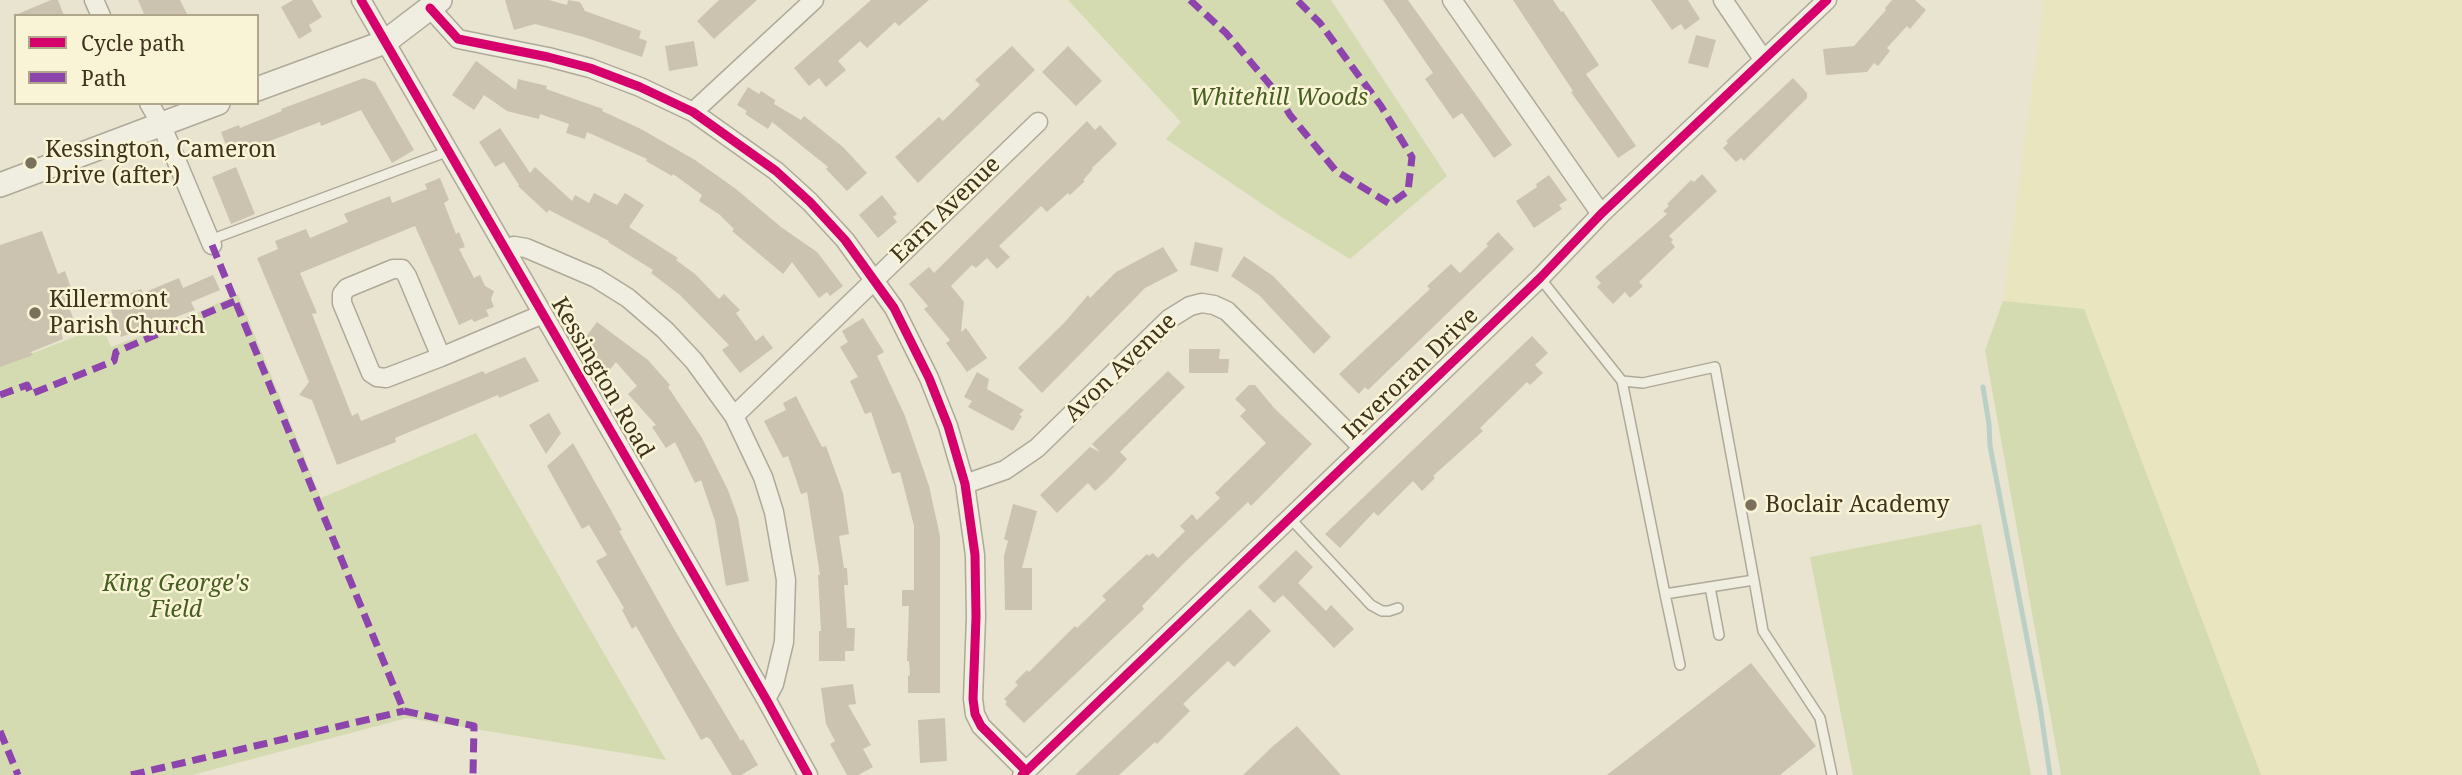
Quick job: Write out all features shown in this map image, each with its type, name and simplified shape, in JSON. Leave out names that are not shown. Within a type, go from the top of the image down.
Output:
[{"type":"street","name":"Kessington Road","points":[[361,0],[808,775]]},
{"type":"street","points":[[693,112],[814,0]]},
{"type":"street","points":[[1452,0],[1601,214]]},
{"type":"street","points":[[1723,0],[1763,59]]},
{"type":"street","name":"Inveroran Drive","points":[[1024,773],[1540,278],[1601,214],[1827,0]]},
{"type":"street","points":[[259,88],[385,42],[435,4],[458,39],[590,68],[640,87],[693,112],[776,171],[819,212],[874,279],[894,308],[929,378],[948,426],[965,484],[975,555],[975,714],[981,726],[1024,773]]},
{"type":"street","points":[[150,105],[161,124],[211,243]]},
{"type":"street","points":[[0,186],[213,105]]},
{"type":"street","name":"Earn Avenue","points":[[734,416],[1038,122]]},
{"type":"street","points":[[506,248],[514,246],[538,252],[596,278],[628,298],[665,330],[694,361],[734,416],[763,477],[774,512],[786,580],[784,642],[774,684],[766,699]]},
{"type":"street","points":[[441,356],[402,270],[393,269],[347,288],[342,294],[342,303],[371,373],[386,378],[441,356],[543,314]]},
{"type":"street","name":"Avon Avenue","points":[[965,484],[1005,470],[1037,449],[1169,318],[1190,306],[1202,303],[1214,305],[1227,312],[1362,447]]},
{"type":"lane","points":[[211,243],[449,151]]},
{"type":"lane","points":[[1540,278],[1622,381],[1680,664]]},
{"type":"lane","points":[[1622,381],[1643,383],[1715,367],[1763,631],[1820,718],[1832,775]]},
{"type":"lane","points":[[1289,517],[1371,605],[1382,611],[1398,608]]},
{"type":"lane","points":[[1665,594],[1754,580]]},
{"type":"lane","points":[[1710,587],[1719,635]]},
{"type":"shaded area","points":[[2044,0],[2462,0],[2462,775],[2061,775],[1985,350],[2003,301]]},
{"type":"green space","name":"Whitehill Woods","points":[[1068,0],[1331,0],[1447,176],[1350,259],[1283,218],[1166,139],[1181,122]]},
{"type":"green space","name":"King George's Field","points":[[238,294],[321,498],[476,433],[666,760],[407,718],[192,775],[0,775],[0,366],[102,326],[111,347],[170,325]]},
{"type":"green space","points":[[2003,301],[2084,309],[2261,775],[2061,775],[1985,350]]},
{"type":"green space","points":[[1981,524],[2031,775],[1853,775],[1810,557]]},
{"type":"building","points":[[51,0],[58,0],[63,14],[18,14]]},
{"type":"building","points":[[138,0],[180,0],[187,14],[144,14]]},
{"type":"building","points":[[293,0],[312,0],[322,17],[309,25],[312,31],[299,39],[281,7]]},
{"type":"building","points":[[505,0],[549,0],[567,5],[568,0],[580,2],[585,11],[641,31],[639,38],[647,41],[642,57],[535,24],[514,30]]},
{"type":"building","points":[[719,0],[757,0],[714,39],[697,21]]},
{"type":"building","points":[[871,0],[929,0],[899,26],[895,22],[867,48],[860,41],[838,61],[846,70],[826,87],[819,78],[809,86],[794,68]]},
{"type":"building","points":[[1383,0],[1408,0],[1512,145],[1494,158],[1462,113],[1453,119],[1425,79],[1433,73]]},
{"type":"building","points":[[1513,0],[1553,0],[1561,12],[1563,11],[1599,65],[1586,74],[1636,146],[1618,158],[1571,92],[1573,91]]},
{"type":"building","points":[[1651,0],[1688,0],[1700,19],[1685,30],[1681,24],[1672,30]]},
{"type":"building","points":[[1892,0],[1915,0],[1926,10],[1910,29],[1907,26],[1887,48],[1890,51],[1878,66],[1874,63],[1867,72],[1826,75],[1823,49],[1854,46]]},
{"type":"building","points":[[1696,35],[1716,40],[1708,68],[1688,63]]},
{"type":"building","points":[[694,41],[698,66],[669,71],[665,46]]},
{"type":"building","points":[[1012,46],[1035,70],[918,183],[895,157],[939,117],[943,121],[980,85],[975,80]]},
{"type":"building","points":[[1068,46],[1102,81],[1076,106],[1042,72]]},
{"type":"building","points":[[476,61],[516,90],[518,79],[547,86],[546,89],[603,109],[602,111],[641,129],[695,160],[817,252],[843,286],[830,296],[827,292],[819,298],[792,262],[783,274],[732,231],[734,229],[720,215],[699,201],[702,195],[673,174],[672,176],[646,161],[647,159],[587,132],[585,139],[566,133],[569,124],[540,114],[539,119],[507,111],[484,95],[474,110],[452,95]]},
{"type":"building","points":[[364,78],[375,82],[414,150],[392,163],[361,110],[321,126],[320,122],[230,156],[221,132],[239,125],[240,128],[282,111],[281,109]]},
{"type":"building","points":[[1793,78],[1807,93],[1807,98],[1744,161],[1741,158],[1736,162],[1723,148],[1728,143],[1726,141]]},
{"type":"building","points":[[748,87],[759,94],[761,91],[775,100],[774,104],[801,120],[804,116],[843,147],[867,173],[847,191],[826,169],[828,167],[772,122],[768,129],[745,114],[747,111],[737,105]]},
{"type":"building","points":[[1087,121],[1095,130],[1100,125],[1117,144],[1092,168],[1083,180],[1085,181],[1070,195],[1068,193],[1047,212],[1041,206],[999,246],[1010,257],[997,269],[987,258],[976,268],[972,265],[951,286],[964,302],[961,332],[966,328],[987,358],[967,372],[946,343],[950,340],[924,309],[928,306],[909,284],[929,267],[934,273]]},
{"type":"building","points":[[500,128],[530,173],[535,167],[572,201],[575,195],[589,203],[594,193],[617,205],[625,193],[644,205],[629,227],[678,258],[676,260],[695,274],[719,299],[724,294],[740,310],[736,313],[756,341],[763,335],[773,348],[740,373],[722,350],[729,345],[680,295],[651,273],[653,270],[609,241],[549,210],[547,213],[518,186],[504,162],[495,167],[479,142]]},
{"type":"building","points":[[236,167],[255,214],[231,224],[212,177]]},
{"type":"building","points":[[1702,174],[1717,191],[1669,236],[1675,247],[1639,282],[1643,286],[1630,298],[1625,292],[1613,304],[1597,287],[1601,283],[1595,277],[1667,214],[1663,211],[1669,206],[1667,204],[1691,180],[1694,182]]},
{"type":"building","points":[[1549,175],[1567,200],[1559,205],[1562,209],[1534,228],[1516,201]]},
{"type":"building","points":[[440,178],[449,200],[444,203],[456,234],[459,232],[465,247],[459,249],[474,278],[480,275],[485,286],[494,291],[491,299],[494,307],[486,310],[489,316],[459,325],[415,226],[300,273],[317,313],[312,314],[352,416],[358,413],[361,421],[483,371],[485,374],[525,357],[539,381],[499,398],[498,395],[395,438],[396,442],[337,465],[312,400],[299,395],[309,382],[257,258],[278,249],[275,241],[306,229],[310,238],[348,222],[344,214],[390,196],[392,203],[427,189],[425,184]]},
{"type":"building","points":[[882,195],[897,214],[893,217],[897,222],[878,238],[859,215]]},
{"type":"building","name":"Killermont Parish Church","points":[[42,231],[58,274],[65,271],[74,296],[66,299],[76,326],[61,332],[63,339],[31,352],[33,355],[0,367],[0,245]]},
{"type":"building","points":[[1498,232],[1514,249],[1368,390],[1365,387],[1359,394],[1339,374],[1430,289],[1427,286],[1451,264],[1460,273],[1488,246],[1486,244]]},
{"type":"building","points":[[1195,242],[1223,248],[1218,272],[1190,265]]},
{"type":"building","points":[[1163,247],[1178,271],[1145,288],[1042,393],[1018,368],[1088,295],[1090,298],[1116,272]]},
{"type":"building","points":[[1244,256],[1273,276],[1331,337],[1314,354],[1259,295],[1231,276]]},
{"type":"building","points":[[213,275],[220,290],[191,302],[195,310],[121,337],[108,302],[141,289],[143,293],[179,278],[183,288]]},
{"type":"building","points":[[863,318],[884,352],[877,356],[905,416],[929,486],[940,536],[940,693],[908,693],[909,606],[902,606],[902,590],[914,590],[914,526],[900,472],[892,474],[871,412],[865,414],[850,381],[858,377],[840,347],[848,342],[842,331]]},
{"type":"building","points":[[597,322],[648,360],[670,385],[668,387],[702,438],[728,490],[738,518],[749,581],[726,586],[715,521],[701,480],[695,483],[675,442],[666,448],[652,427],[656,425],[628,394],[637,386],[616,362],[609,371],[593,359],[597,354],[582,342]]},
{"type":"building","points":[[1532,336],[1548,353],[1535,365],[1543,373],[1530,385],[1527,382],[1480,428],[1483,431],[1433,476],[1435,478],[1422,491],[1413,481],[1378,516],[1374,512],[1340,548],[1325,534]]},
{"type":"building","points":[[1189,349],[1220,349],[1219,359],[1229,359],[1228,373],[1189,373]]},
{"type":"building","points":[[1168,371],[1185,387],[1120,452],[1127,459],[1108,479],[1095,491],[1088,483],[1057,513],[1040,495],[1090,447],[1100,452],[1092,444]]},
{"type":"building","points":[[977,372],[989,379],[987,389],[1024,410],[1019,415],[1022,416],[1013,431],[968,407],[972,401],[964,397]]},
{"type":"building","points":[[1249,385],[1255,385],[1275,409],[1312,444],[1251,506],[1248,502],[1186,561],[1142,606],[1144,609],[1024,723],[1005,704],[1007,702],[1004,699],[1018,685],[1015,682],[1106,600],[1102,596],[1147,554],[1149,556],[1153,553],[1158,558],[1185,531],[1180,526],[1192,514],[1197,520],[1220,498],[1215,493],[1266,443],[1240,416],[1246,410],[1235,399]]},
{"type":"building","points":[[796,396],[822,447],[826,446],[843,493],[849,534],[839,536],[844,568],[847,568],[848,585],[844,585],[847,628],[855,628],[854,651],[845,651],[845,661],[819,661],[820,575],[807,492],[801,494],[788,456],[783,458],[764,421],[786,410],[783,403]]},
{"type":"building","points":[[549,413],[561,433],[546,454],[529,425]]},
{"type":"building","points":[[573,443],[674,629],[758,765],[741,775],[732,775],[710,739],[707,737],[701,740],[636,626],[632,629],[622,610],[624,608],[596,561],[607,555],[589,525],[582,529],[547,466]]},
{"type":"building","points":[[1013,504],[1037,511],[1022,568],[1032,568],[1032,610],[1005,610],[1004,556],[1008,541],[1004,539]]},
{"type":"building","points":[[1296,550],[1313,567],[1298,583],[1326,611],[1331,605],[1354,629],[1334,648],[1283,595],[1274,603],[1258,587]]},
{"type":"building","points":[[1250,609],[1271,631],[1234,667],[1228,661],[1183,704],[1190,711],[1157,744],[1155,742],[1119,775],[1075,775]]},
{"type":"building","points":[[1751,663],[1816,746],[1780,775],[1607,775]]},
{"type":"building","points":[[853,684],[856,704],[848,705],[871,745],[863,749],[873,767],[858,775],[847,775],[830,744],[835,741],[826,724],[821,688]]},
{"type":"building","points":[[945,718],[947,761],[920,763],[918,720]]},
{"type":"building","points":[[1297,726],[1341,775],[1243,775],[1273,746]]},
{"type":"waterway","points":[[1983,387],[1990,446],[2040,706],[2050,775]]},
{"type":"marked path","points":[[1190,0],[1226,33],[1277,93],[1290,115],[1336,171],[1390,204],[1408,191],[1412,157],[1381,106],[1320,23],[1297,0]]},
{"type":"marked path","points":[[212,245],[404,711],[474,726],[473,775]]},
{"type":"marked path","points":[[0,395],[27,385],[31,394],[114,361],[116,352],[235,301]]},
{"type":"marked path","points":[[131,775],[404,711]]},
{"type":"marked path","points":[[0,731],[18,775]]},
{"type":"cycle path","points":[[361,0],[808,775]]},
{"type":"cycle path","points":[[1022,775],[1540,278],[1601,214],[1827,0]]},
{"type":"cycle path","points":[[430,8],[458,39],[590,68],[640,87],[693,112],[776,171],[810,202],[845,240],[894,308],[929,378],[948,426],[965,484],[975,555],[975,714],[981,726],[1026,771]]},
{"type":"place","name":"Kessington, Cameron Drive (after)","points":[[31,163]]},
{"type":"place","name":"Killermont Parish Church","points":[[35,313]]},
{"type":"place","name":"Boclair Academy","points":[[1751,505]]}]
